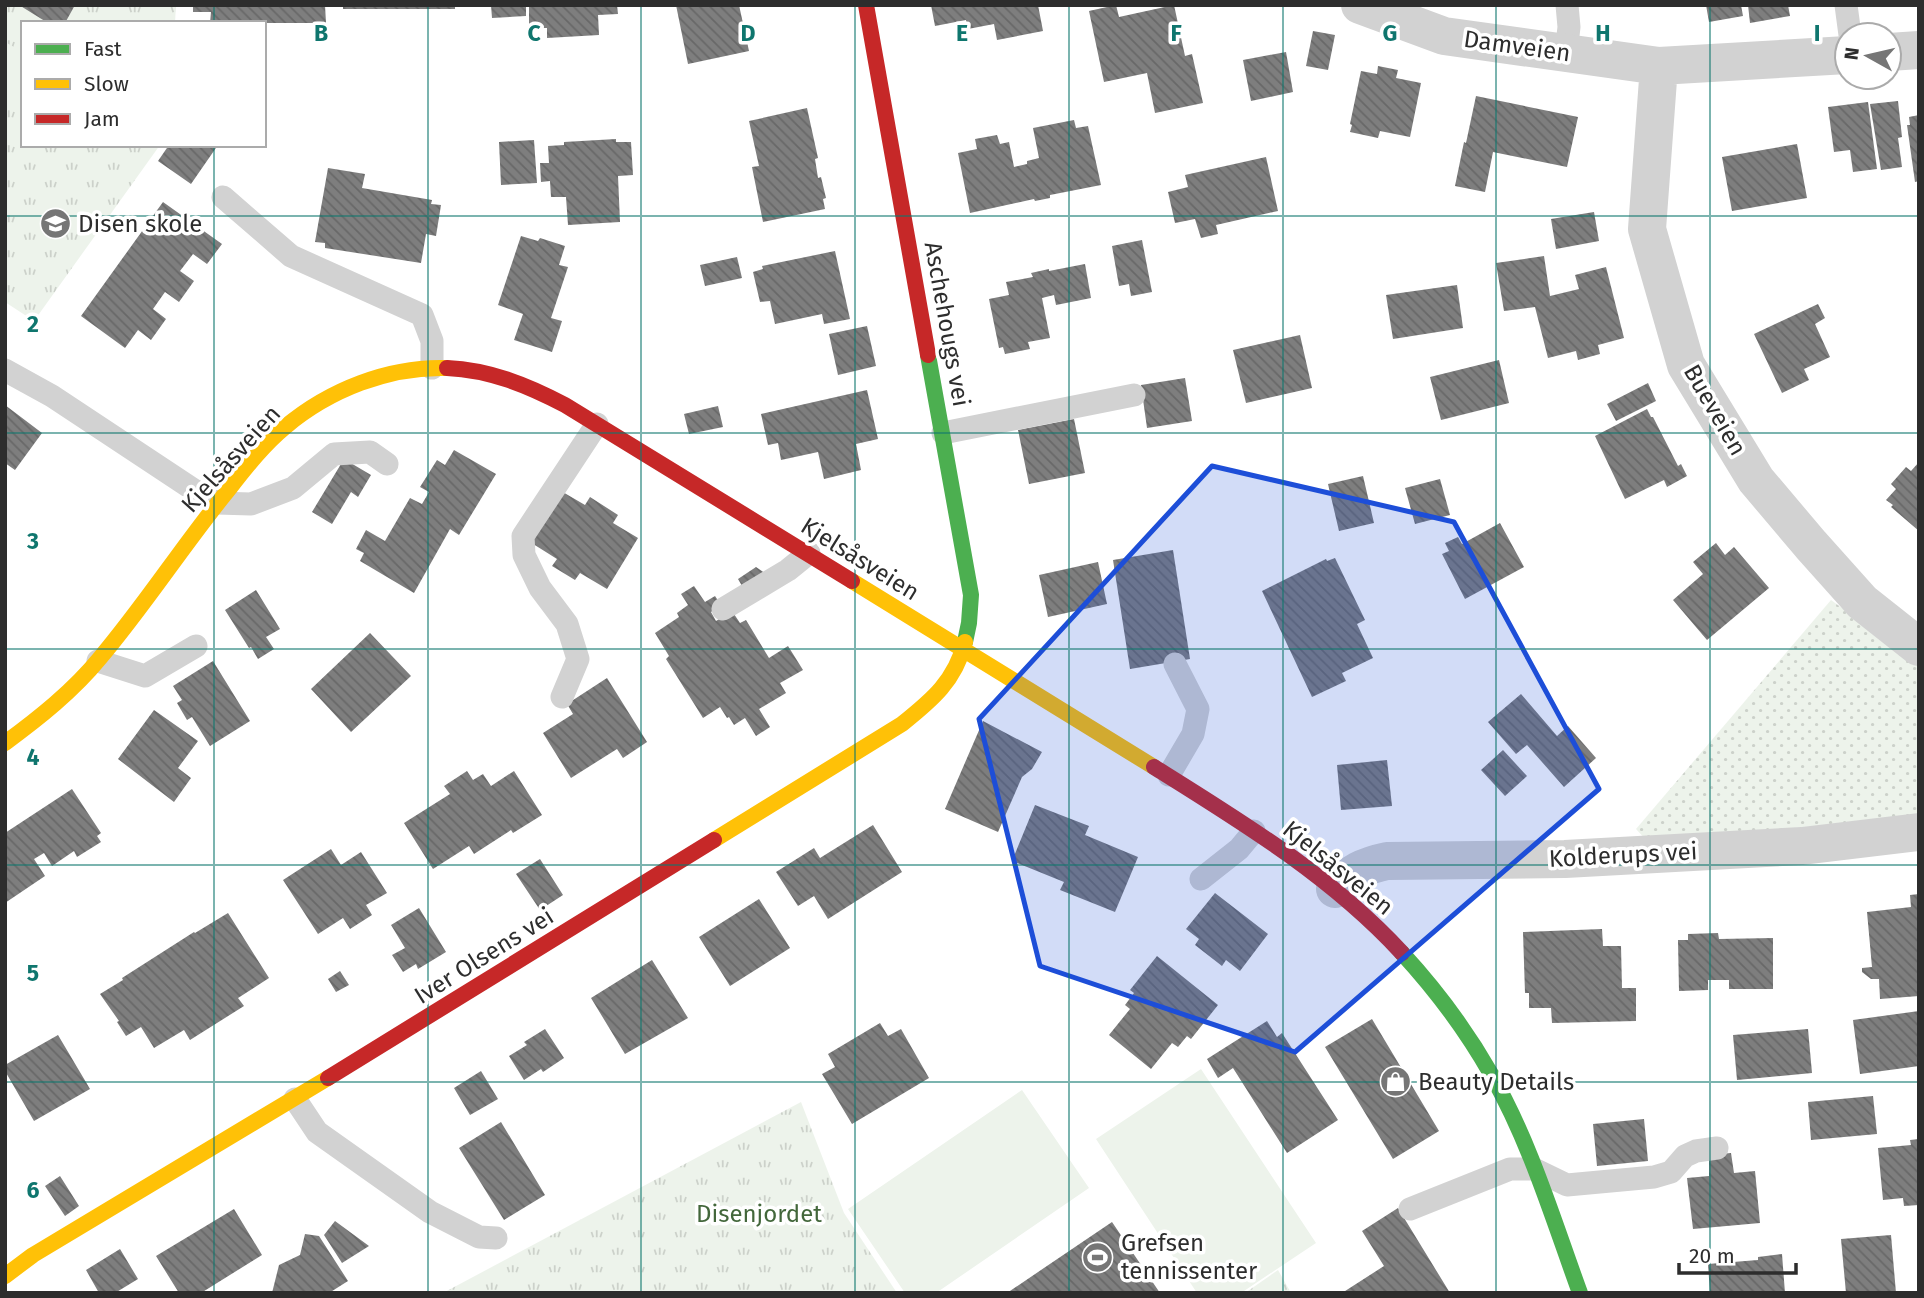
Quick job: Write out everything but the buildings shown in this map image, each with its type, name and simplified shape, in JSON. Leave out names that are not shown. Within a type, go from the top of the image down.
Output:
[{"type":"street","name":"Aschehougs vei","points":[[866,5],[971,595],[971,625],[964,650]]},
{"type":"street","name":"Damveien","points":[[1360,5],[1444,36],[1659,66],[1833,56]]},
{"type":"street","name":"Bueveien","points":[[1659,66],[1647,229],[1686,365],[1756,480],[1861,602],[1919,647]]},
{"type":"street","name":"Kjelsåsveien","points":[[5,743],[53,706],[98,661],[243,471],[278,433],[309,409],[369,380],[394,373],[432,368],[491,373],[520,383],[555,399],[597,424],[1169,775],[1309,868],[1363,913],[1399,950],[1452,1013],[1492,1074],[1510,1109],[1580,1293]]},
{"type":"street","name":"Iver Olsens vei","points":[[5,1276],[33,1255],[295,1099],[902,724],[935,697],[952,675],[964,650]]},
{"type":"street","name":"Kolderups vei","points":[[1335,889],[1355,871],[1370,864],[1387,861],[1566,859],[1802,846],[1919,832]]},
{"type":"lane","points":[[1566,53],[1569,27],[1567,5]]},
{"type":"lane","points":[[223,197],[291,256],[422,315],[432,341],[432,368]]},
{"type":"lane","points":[[5,370],[52,396],[217,503],[251,504],[293,488],[334,454],[370,452],[387,464]]},
{"type":"lane","points":[[943,433],[1134,395]]},
{"type":"lane","points":[[562,697],[578,659],[567,624],[540,588],[524,555],[523,536],[597,424]]},
{"type":"lane","points":[[723,609],[788,570],[809,554]]},
{"type":"lane","points":[[98,661],[145,676],[196,646]]},
{"type":"lane","points":[[1169,775],[1193,734],[1198,709],[1175,664]]},
{"type":"lane","points":[[1201,879],[1239,849],[1254,831]]},
{"type":"lane","points":[[295,1099],[317,1132],[430,1212],[479,1237],[496,1238]]},
{"type":"lane","points":[[1410,1209],[1510,1169],[1534,1169],[1567,1185],[1654,1177],[1671,1172],[1685,1156],[1696,1151],[1717,1148]]},
{"type":"highlighted area","points":[[1212,466],[1454,522],[1599,789],[1295,1052],[1040,966],[979,719]]},
{"type":"green space","name":"Disen skole","points":[[5,5],[176,5],[175,21],[21,21],[21,147],[159,147],[34,321],[5,302]]},
{"type":"green space","points":[[5,42],[21,51],[21,74],[5,101]]},
{"type":"green space","points":[[1831,600],[1919,664],[1919,817],[1647,841],[1636,829]]},
{"type":"green space","points":[[1201,1069],[1316,1243],[1241,1293],[1197,1293],[1096,1139]]},
{"type":"green space","points":[[1022,1090],[1089,1188],[936,1293],[905,1293],[848,1209]]},
{"type":"green space","name":"Disenjordet","points":[[801,1102],[844,1213],[897,1293],[443,1293]]},
{"type":"green space","points":[[1278,1270],[1291,1293],[1245,1293]]},
{"type":"traffic: fast","points":[[928,355],[971,595],[965,642]]},
{"type":"traffic: fast","points":[[1402,953],[1461,1026],[1505,1100],[1540,1181],[1580,1293]]},
{"type":"traffic: slow","points":[[5,743],[55,704],[90,670],[239,476],[285,427],[321,402],[361,383],[403,371],[447,368]]},
{"type":"traffic: slow","points":[[852,581],[1154,767]]},
{"type":"traffic: slow","points":[[714,840],[902,724],[923,707],[949,679],[965,642]]},
{"type":"traffic: slow","points":[[5,1276],[33,1255],[328,1078]]},
{"type":"traffic: jam","points":[[866,5],[928,355]]},
{"type":"traffic: jam","points":[[447,368],[463,369],[508,380],[565,405],[852,581]]},
{"type":"traffic: jam","points":[[1154,767],[1316,875],[1375,925],[1402,953]]},
{"type":"traffic: jam","points":[[328,1078],[714,840]]},
{"type":"place","name":"Disen skole","points":[[55,224]]},
{"type":"place","name":"Beauty Details","points":[[1395,1082]]},
{"type":"place","name":"Grefsen tennissenter","points":[[1098,1257]]}]
